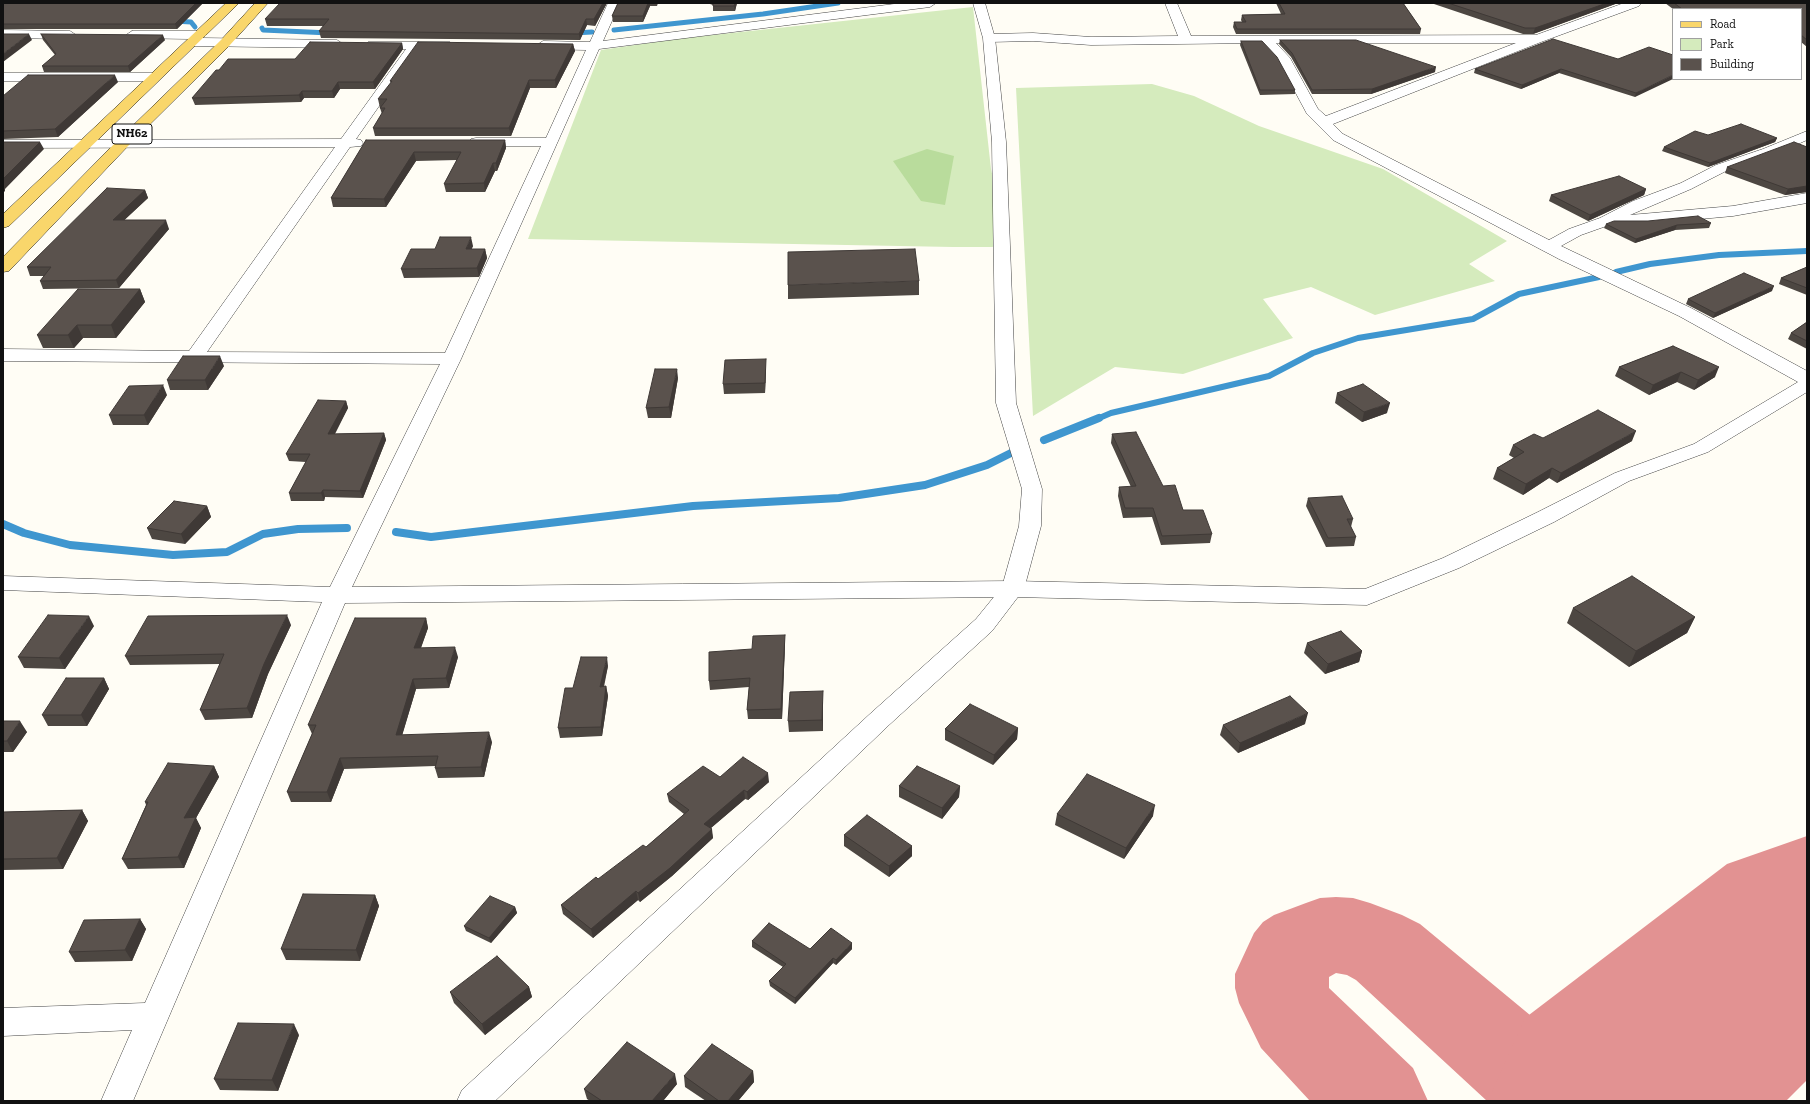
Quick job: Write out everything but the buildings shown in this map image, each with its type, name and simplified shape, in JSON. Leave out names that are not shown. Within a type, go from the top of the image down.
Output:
[{"type":"main road","name":"NH62","points":[[3,223],[233,3]]},
{"type":"main road","name":"NH62","points":[[3,267],[123,144],[225,43],[262,3]]},
{"type":"street","points":[[117,1101],[337,595],[452,359],[614,3]]},
{"type":"street","points":[[532,45],[594,46],[930,3]]},
{"type":"street","points":[[473,1101],[880,719],[984,625],[1013,588],[1030,526],[1032,489],[1006,403],[999,142],[988,38],[980,3]]},
{"type":"street","points":[[1171,3],[1186,40]]},
{"type":"street","points":[[1325,122],[1537,38],[1635,3]]},
{"type":"street","points":[[3,34],[82,35]]},
{"type":"street","points":[[121,35],[198,37],[225,43],[454,45]]},
{"type":"street","points":[[988,38],[1033,37],[1091,41],[1265,38],[1537,38]]},
{"type":"street","points":[[1265,38],[1284,58],[1312,111],[1325,122],[1338,137],[1550,246],[1685,312],[1807,379]]},
{"type":"street","points":[[1442,38],[1466,67]]},
{"type":"street","points":[[194,357],[344,143],[415,45]]},
{"type":"street","points":[[3,77],[154,77]]},
{"type":"street","points":[[1550,246],[1575,232],[1609,220],[1639,204],[1686,186],[1721,168],[1768,152],[1807,135]]},
{"type":"street","points":[[463,142],[550,142]]},
{"type":"street","points":[[3,144],[368,143]]},
{"type":"street","points":[[1609,220],[1646,219],[1733,211],[1807,198]]},
{"type":"street","points":[[3,355],[452,359]]},
{"type":"street","points":[[3,583],[337,595],[1013,588],[1366,597],[1458,560],[1546,517],[1622,477],[1701,448],[1807,384]]},
{"type":"street","points":[[3,1022],[155,1016]]},
{"type":"green space","points":[[973,7],[991,169],[1005,234],[1003,245],[992,247],[953,247],[528,239],[601,50],[676,39]]},
{"type":"green space","points":[[1152,84],[1194,96],[1259,126],[1383,169],[1507,241],[1469,264],[1495,281],[1375,315],[1311,287],[1263,299],[1293,338],[1183,374],[1115,367],[1033,416],[1016,88]]},
{"type":"green space","points":[[927,149],[954,156],[945,205],[921,201],[893,161]]},
{"type":"waterway","points":[[614,30],[763,14],[838,3]]},
{"type":"waterway","points":[[174,21],[191,22],[195,27]]},
{"type":"waterway","points":[[262,28],[263,30],[330,33]]},
{"type":"waterway","points":[[573,33],[592,32]]},
{"type":"waterway","points":[[1616,272],[1650,264],[1719,255],[1807,251]]},
{"type":"waterway","points":[[1097,419],[1111,413],[1269,376],[1313,353],[1358,338],[1473,319],[1519,294],[1599,277]]},
{"type":"waterway","points":[[1044,440],[1099,418]]},
{"type":"waterway","points":[[396,532],[431,537],[693,506],[839,498],[925,485],[987,465],[1015,451]]},
{"type":"waterway","points":[[3,524],[24,533],[70,545],[173,555],[227,552],[263,534],[298,529],[347,528]]},
{"type":"taxiway","points":[[1378,1101],[1310,1035],[1295,1018],[1286,1003],[1282,988],[1282,974],[1287,961],[1295,950],[1306,942],[1320,937],[1336,935],[1353,937],[1370,942],[1388,952],[1559,1101]]},
{"type":"runway","points":[[1614,1101],[1807,932]]}]
